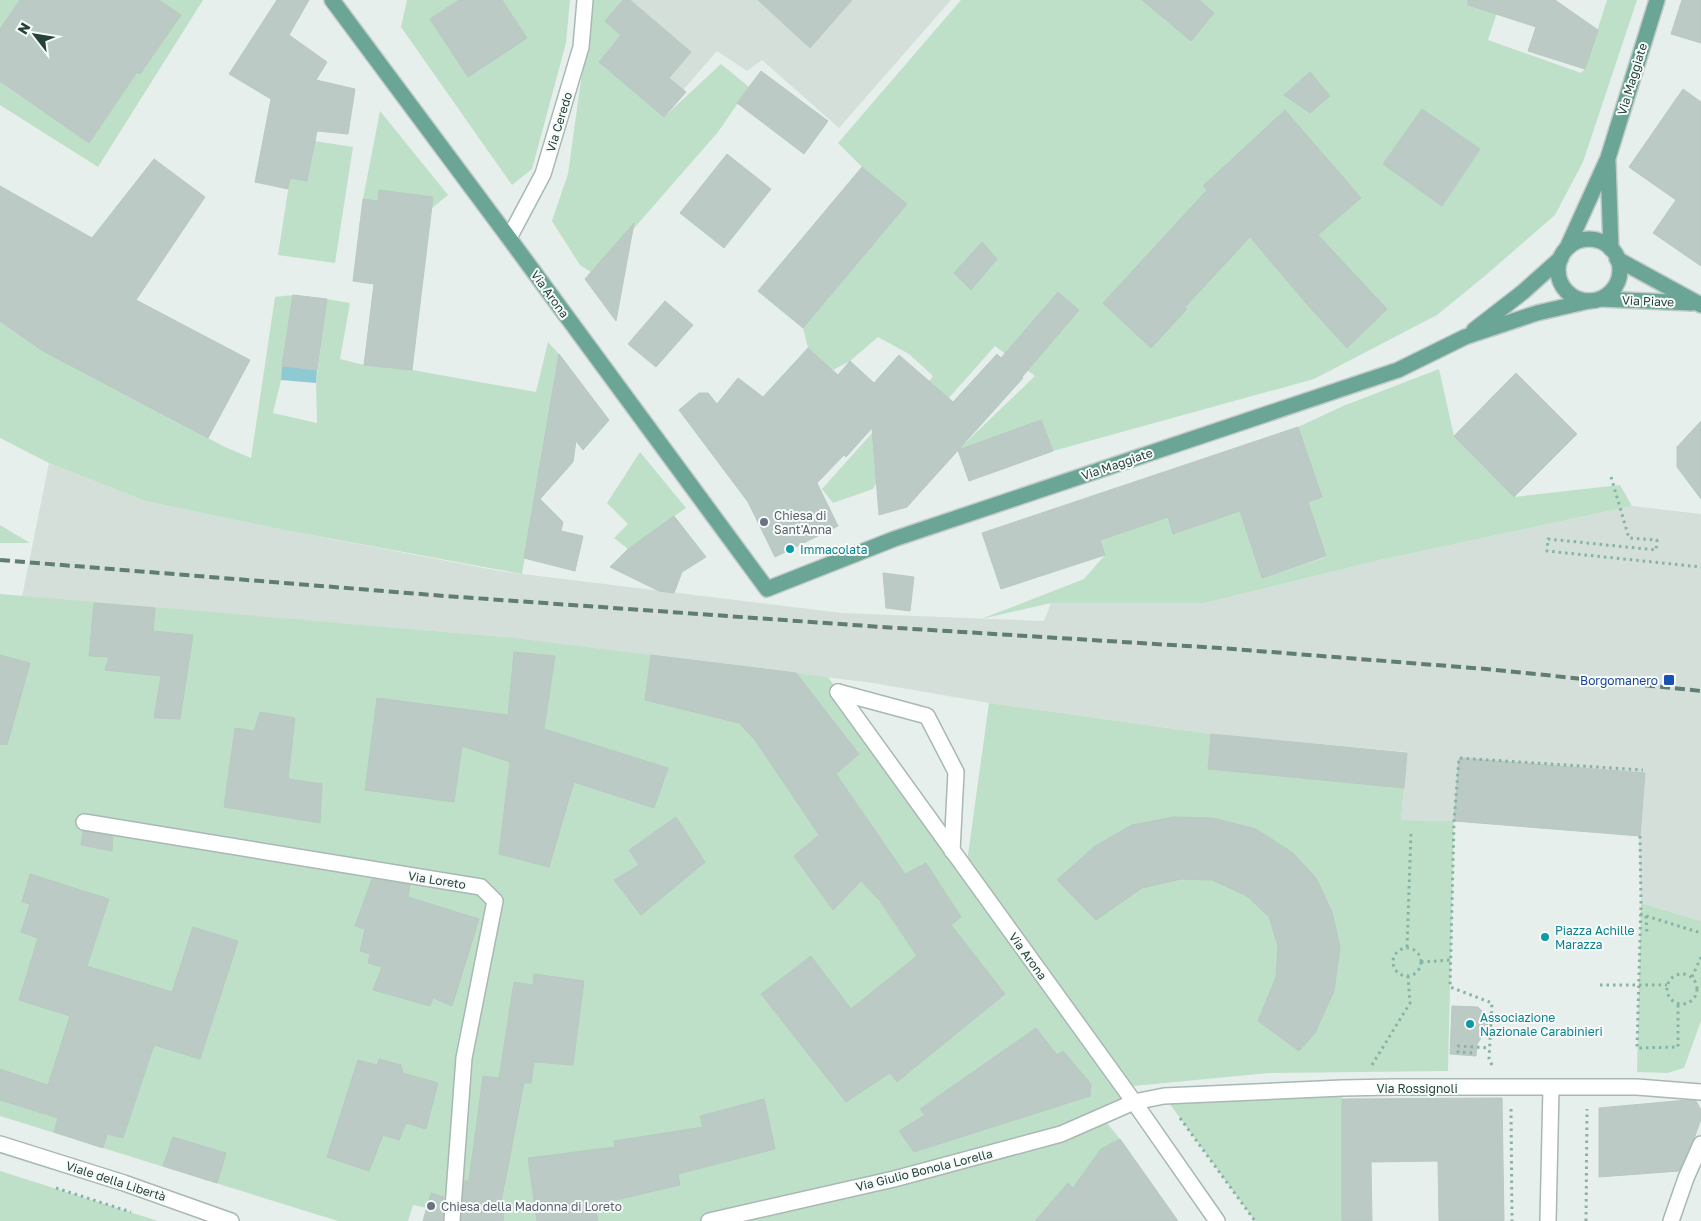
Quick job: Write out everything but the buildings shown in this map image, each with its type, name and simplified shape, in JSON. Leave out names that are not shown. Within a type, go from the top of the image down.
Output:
[{"type":"main road","name":"Via Arona","points":[[332,0],[510,238],[767,589]]},
{"type":"main road","name":"Via Maggiate","points":[[1465,337],[1523,292],[1564,253],[1608,158],[1657,0]]},
{"type":"main road","name":"Via Maggiate","points":[[1608,158],[1614,254]]},
{"type":"main road","points":[[1584,240],[1594,240],[1603,243],[1614,254],[1620,268],[1619,278],[1609,294],[1595,300],[1579,299],[1570,295],[1563,288],[1558,268],[1564,253],[1584,240]]},
{"type":"main road","name":"Via Piave","points":[[1614,254],[1698,304]]},
{"type":"main road","name":"Via Maggiate","points":[[767,589],[894,539],[1398,370],[1465,337],[1537,313],[1595,300]]},
{"type":"main road","name":"Via Piave","points":[[1595,300],[1698,304]]},
{"type":"street","name":"Via Ceredo","points":[[510,238],[543,174],[581,47],[585,0]]},
{"type":"street","name":"Via Arona","points":[[952,851],[956,772],[927,716],[838,692],[952,851],[1134,1102],[1217,1221]]},
{"type":"street","name":"Via Loreto","points":[[84,822],[481,887],[495,901],[464,1058],[452,1221]]},
{"type":"street","name":"Via Rossignoli","points":[[1134,1102],[1164,1096],[1373,1088],[1637,1087],[1701,1092]]},
{"type":"street","points":[[1548,1221],[1551,1088]]},
{"type":"street","name":"Via Giulio Bonola Lorella","points":[[709,1221],[894,1179],[1061,1134],[1134,1102]]},
{"type":"street","name":"Viale della Libertà","points":[[0,1144],[124,1183],[232,1221]]},
{"type":"street","points":[[1671,1221],[1686,1178],[1701,1144]]},
{"type":"path","points":[[1611,477],[1629,538],[1657,540],[1656,550],[1548,539],[1547,551],[1701,568]]},
{"type":"path","points":[[1490,1059],[1492,1003],[1450,987],[1454,820],[1459,758],[1643,770]]},
{"type":"path","points":[[1407,947],[1411,832]]},
{"type":"path","points":[[1640,836],[1637,1048],[1678,1047],[1678,1003]]},
{"type":"path","points":[[1640,914],[1701,933]]},
{"type":"path","points":[[1646,916],[1647,934]]},
{"type":"path","points":[[1407,947],[1416,950],[1421,962],[1416,972],[1408,976],[1399,974],[1392,962],[1398,950],[1407,947]]},
{"type":"path","points":[[1692,977],[1701,957]]},
{"type":"path","points":[[1421,962],[1451,960]]},
{"type":"path","points":[[1677,974],[1688,974],[1692,977],[1698,989],[1695,998],[1687,1003],[1673,1001],[1668,995],[1667,985],[1669,980],[1677,974]]},
{"type":"path","points":[[1373,1088],[1372,1066],[1410,1003],[1408,976]]},
{"type":"path","points":[[1600,985],[1667,985]]},
{"type":"path","points":[[1472,1053],[1458,1052],[1458,1046],[1490,1048]]},
{"type":"path","points":[[1586,1221],[1588,1088]]},
{"type":"path","points":[[1164,1096],[1254,1221]]},
{"type":"path","points":[[1511,1108],[1512,1221]]},
{"type":"path","points":[[47,1185],[139,1215]]},
{"type":"shaded area","points":[[601,0],[951,0],[839,128],[762,60],[747,71],[717,51],[658,119],[593,68]]},
{"type":"shaded area","points":[[49,463],[145,501],[279,529],[505,572],[842,613],[1044,621],[1051,603],[1205,603],[1380,560],[1632,506],[1701,514],[1701,921],[1641,903],[1639,836],[1454,821],[1401,820],[1407,752],[1211,734],[989,703],[873,683],[505,637],[22,597]]},
{"type":"green space","points":[[0,0],[203,0],[98,167],[0,105]]},
{"type":"green space","points":[[407,0],[570,0],[566,43],[532,169],[512,185],[401,27]]},
{"type":"green space","points":[[592,0],[623,0],[605,21],[621,35],[599,62],[664,117],[721,64],[749,87],[718,132],[594,274],[580,265],[552,221],[568,174]]},
{"type":"green space","points":[[961,0],[1501,0],[1488,40],[1581,73],[1585,69],[1607,0],[1637,0],[1583,162],[1555,215],[1437,315],[1314,379],[1053,451],[1041,420],[958,450],[1035,376],[995,346],[883,472],[873,489],[833,503],[822,489],[881,423],[898,424],[933,376],[909,354],[878,337],[850,361],[833,370],[808,348],[803,328],[907,204],[862,167],[838,143]]},
{"type":"green space","points":[[380,111],[448,195],[431,209],[432,197],[379,191],[378,201],[363,199]]},
{"type":"green space","points":[[295,138],[353,147],[335,263],[278,255],[290,178],[307,181],[312,156]]},
{"type":"green space","points":[[293,295],[281,380],[273,413],[317,423],[316,383],[327,299],[350,303],[340,359],[364,365],[412,370],[536,392],[548,342],[559,354],[522,574],[279,529],[145,501],[49,463],[0,438],[0,321],[41,350],[225,447],[251,458],[275,297]]},
{"type":"green space","points":[[1439,369],[1454,436],[1514,497],[1620,485],[1632,506],[1380,560],[1205,603],[1051,603],[981,619],[1084,579],[1105,555],[1100,540],[1168,517],[1174,534],[1240,511],[1262,578],[1326,557],[1308,502],[1322,497],[1298,427],[1343,406]]},
{"type":"green space","points":[[640,452],[686,508],[628,549],[614,538],[628,524],[607,503]]},
{"type":"green space","points":[[0,525],[30,543],[0,543]]},
{"type":"green space","points":[[0,594],[505,637],[828,677],[966,869],[989,703],[1211,734],[1209,769],[1404,788],[1401,820],[1454,821],[1448,1071],[1269,1073],[1123,1087],[1134,1102],[1102,1117],[1120,1139],[1178,1221],[498,1221],[505,1184],[464,1181],[456,1167],[453,1199],[431,1194],[427,1208],[413,1205],[408,1221],[338,1221],[0,1116]]},
{"type":"green space","points":[[1641,903],[1701,921],[1701,1021],[1684,1068],[1667,1073],[1637,1072]]},
{"type":"green space","points":[[1342,1088],[1342,1221],[1255,1221],[1164,1096]]},
{"type":"green space","points":[[0,1171],[158,1221],[0,1221]]},
{"type":"water","points":[[282,366],[317,370],[316,383],[281,380]]},
{"type":"railway","points":[[0,560],[445,596],[882,627],[1220,648],[1486,669],[1701,691]]},
{"type":"place","name":"Chiesa di Sant'Anna","points":[[764,522]]},
{"type":"place","name":"Immacolata","points":[[790,549]]},
{"type":"place","name":"Borgomanero","points":[[1669,680]]},
{"type":"place","name":"Piazza Achille Marazza","points":[[1545,937]]},
{"type":"place","name":"Associazione Nazionale Carabinieri","points":[[1470,1024]]},
{"type":"place","name":"Chiesa della Madonna di Loreto","points":[[431,1206]]}]
